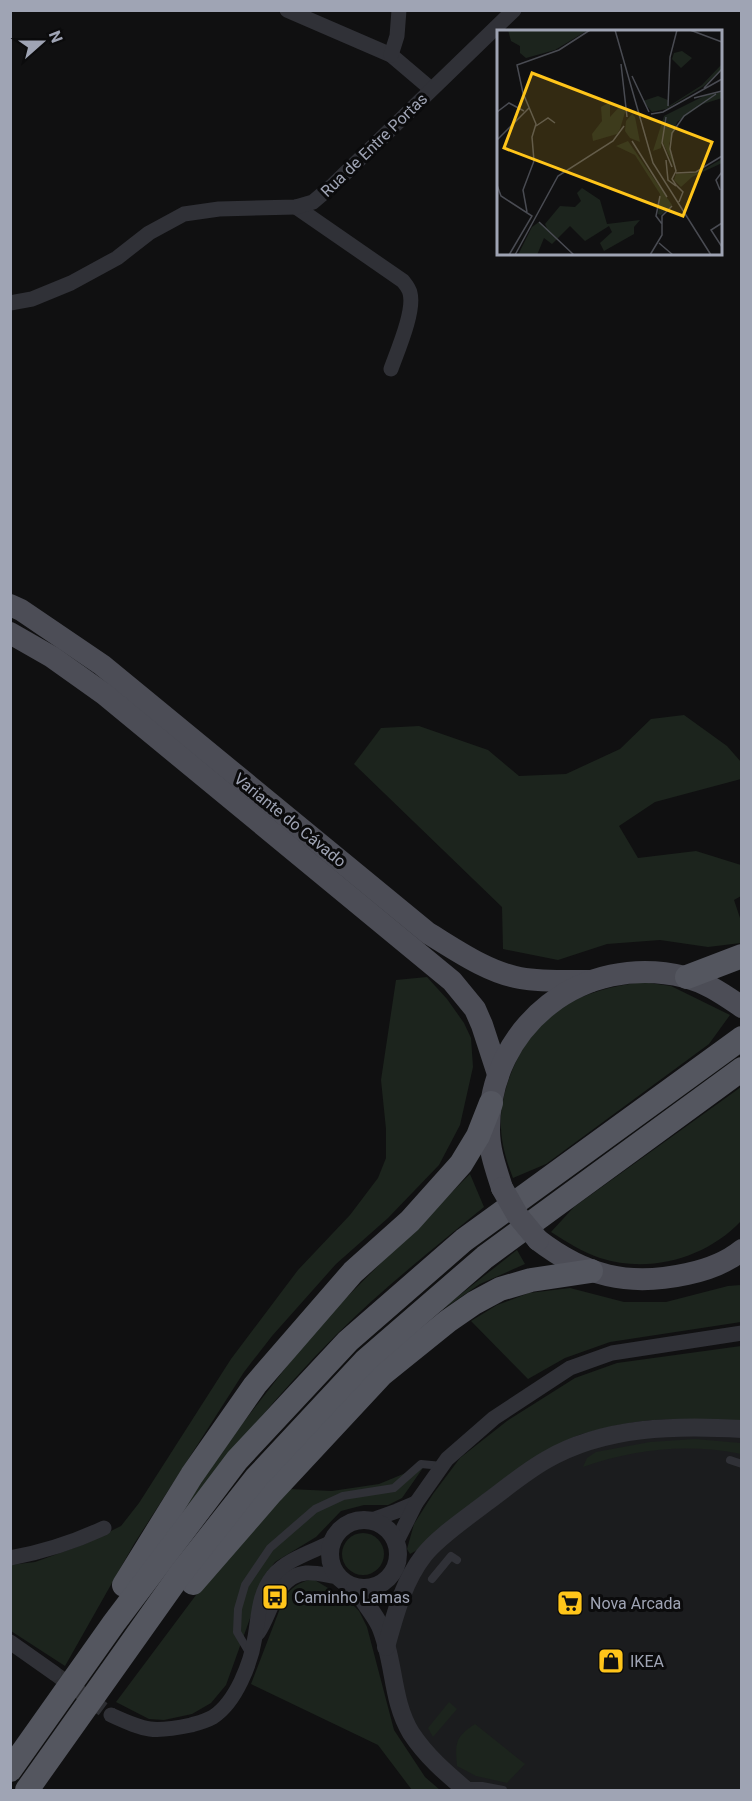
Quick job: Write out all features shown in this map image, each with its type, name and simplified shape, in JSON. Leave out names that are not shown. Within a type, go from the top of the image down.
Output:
[{"type":"highway","points":[[687,977],[741,956]]},
{"type":"highway","points":[[10,1770],[161,1559],[237,1460],[348,1341],[464,1240],[741,1038]]},
{"type":"highway","points":[[27,1791],[181,1573],[256,1478],[366,1360],[485,1257],[741,1069]]},
{"type":"highway","points":[[86,1662],[100,1623],[180,1493],[255,1385],[353,1272],[410,1221],[461,1164],[478,1136],[491,1103]]},
{"type":"highway","points":[[102,1684],[130,1665],[175,1602],[272,1492],[381,1375],[448,1321],[474,1303],[501,1289],[531,1280],[591,1271]]},
{"type":"main road","name":"Variante do Cávado","points":[[10,605],[21,610],[102,665],[428,933],[465,955],[518,978],[591,981]]},
{"type":"main road","name":"Variante do Cávado","points":[[10,633],[52,657],[104,694],[452,981],[475,1009],[498,1074]]},
{"type":"main road","points":[[741,1006],[717,990],[687,977],[654,972],[622,973],[591,981],[554,1000],[538,1013],[512,1045],[498,1074],[491,1103],[489,1132],[502,1188],[518,1216],[537,1240],[560,1257],[591,1271],[620,1278],[648,1281],[709,1270],[741,1270]]},
{"type":"main road","points":[[709,1270],[741,1250]]},
{"type":"street","points":[[287,10],[391,55],[431,89]]},
{"type":"street","points":[[391,55],[397,36],[399,10]]},
{"type":"street","name":"Rua de Entre Portas","points":[[10,303],[32,299],[71,283],[117,258],[149,233],[184,214],[219,209],[296,207],[313,202],[514,10]]},
{"type":"street","points":[[296,207],[403,280],[410,290],[411,300],[405,331],[391,369]]},
{"type":"street","points":[[396,1543],[416,1503],[447,1459],[494,1418],[570,1368],[612,1353],[741,1333]]},
{"type":"street","points":[[386,1647],[401,1595],[424,1554],[460,1523],[547,1459],[578,1445],[629,1432],[692,1426],[741,1429]]},
{"type":"street","points":[[369,1521],[416,1503]]},
{"type":"street","points":[[339,1577],[331,1560],[332,1542],[338,1532],[348,1524],[359,1520],[382,1525],[396,1543],[398,1554],[380,1597],[379,1625]]},
{"type":"street","points":[[10,1558],[32,1554],[83,1538],[104,1528]]},
{"type":"street","points":[[111,1715],[141,1728],[157,1730],[166,1730],[213,1717],[227,1703],[241,1682],[255,1638],[257,1612],[262,1594],[273,1575],[289,1562],[332,1542]]},
{"type":"street","points":[[355,1587],[378,1586],[405,1559],[424,1554]]},
{"type":"street","points":[[255,1638],[265,1624],[275,1597],[284,1583],[294,1576],[307,1572],[339,1577],[355,1587],[379,1625],[400,1710],[411,1733],[435,1763],[464,1789]]},
{"type":"street","points":[[10,1642],[54,1673]]},
{"type":"lane","points":[[730,1460],[741,1464]]},
{"type":"lane","points":[[250,1654],[237,1632],[238,1609],[245,1585],[270,1548],[315,1509],[343,1496],[394,1488],[421,1464],[442,1466]]},
{"type":"lane","points":[[432,1580],[451,1556],[457,1560]]},
{"type":"lane","points":[[464,1789],[482,1786],[503,1791]]},
{"type":"shaded area","points":[[684,715],[727,746],[741,762],[741,779],[655,802],[619,826],[638,858],[696,851],[741,865],[741,896],[734,900],[741,921],[741,943],[708,947],[660,940],[607,944],[558,960],[503,949],[502,907],[354,764],[381,728],[419,726],[488,750],[519,776],[566,774],[620,749],[651,719]]},
{"type":"shaded area","points":[[427,977],[464,1023],[471,1038],[473,1067],[460,1125],[439,1165],[388,1218],[336,1264],[272,1336],[244,1372],[134,1544],[65,1666],[11,1631],[10,1565],[35,1562],[85,1544],[121,1526],[139,1503],[231,1359],[298,1270],[350,1215],[378,1178],[386,1158],[386,1129],[381,1080],[396,980]]},
{"type":"shaded area","points":[[642,982],[671,986],[730,1015],[709,1044],[546,1164],[513,1178],[502,1142],[501,1113],[509,1079],[524,1046],[546,1019],[569,1003],[599,991]]},
{"type":"shaded area","points":[[741,1087],[741,1221],[727,1234],[694,1253],[657,1263],[638,1264],[619,1263],[593,1256],[551,1232],[574,1207]]},
{"type":"shaded area","points":[[470,1174],[484,1207],[390,1285],[313,1358],[228,1456],[167,1532],[235,1433],[319,1325]]},
{"type":"shaded area","points":[[517,1250],[525,1264],[480,1284],[433,1316]]},
{"type":"shaded area","points":[[741,1285],[741,1322],[610,1342],[565,1358],[528,1379],[471,1321],[497,1305],[529,1293],[570,1288],[624,1302],[666,1302],[728,1286]]},
{"type":"shaded area","points":[[741,1346],[741,1424],[689,1419],[640,1421],[577,1436],[548,1450],[512,1473],[477,1499],[437,1536],[410,1554],[407,1549],[414,1524],[460,1458],[507,1421],[575,1378],[617,1363]]},
{"type":"shaded area","name":"Nova Arcada","points":[[741,1429],[741,1790],[466,1790],[411,1733],[386,1647],[424,1554],[578,1445]]},
{"type":"shaded area","points":[[695,1439],[741,1443],[741,1454],[701,1449],[661,1450],[622,1456],[583,1467],[587,1458],[596,1452],[650,1442]]},
{"type":"shaded area","points":[[425,1465],[402,1498],[388,1505],[364,1505],[341,1511],[316,1537],[275,1562],[266,1574],[226,1685],[211,1703],[192,1714],[164,1720],[149,1719],[116,1702],[208,1579],[289,1489],[332,1491],[379,1484]]},
{"type":"shaded area","points":[[363,1533],[378,1539],[384,1554],[378,1569],[363,1575],[348,1569],[342,1554],[348,1539]]},
{"type":"shaded area","points":[[313,1579],[348,1600],[359,1611],[367,1627],[394,1730],[425,1777],[440,1790],[412,1790],[378,1745],[251,1684],[284,1598],[296,1586]]},
{"type":"shaded area","points":[[449,1702],[457,1709],[433,1737],[428,1728]]},
{"type":"shaded area","points":[[475,1724],[525,1764],[507,1783],[476,1776],[457,1766],[458,1741],[463,1733]]},
{"type":"tunnel","points":[[54,1673],[111,1715]]},
{"type":"place","name":"Caminho Lamas","points":[[275,1597]]},
{"type":"place","name":"Nova Arcada","points":[[570,1603]]},
{"type":"place","name":"IKEA","points":[[611,1661]]}]
